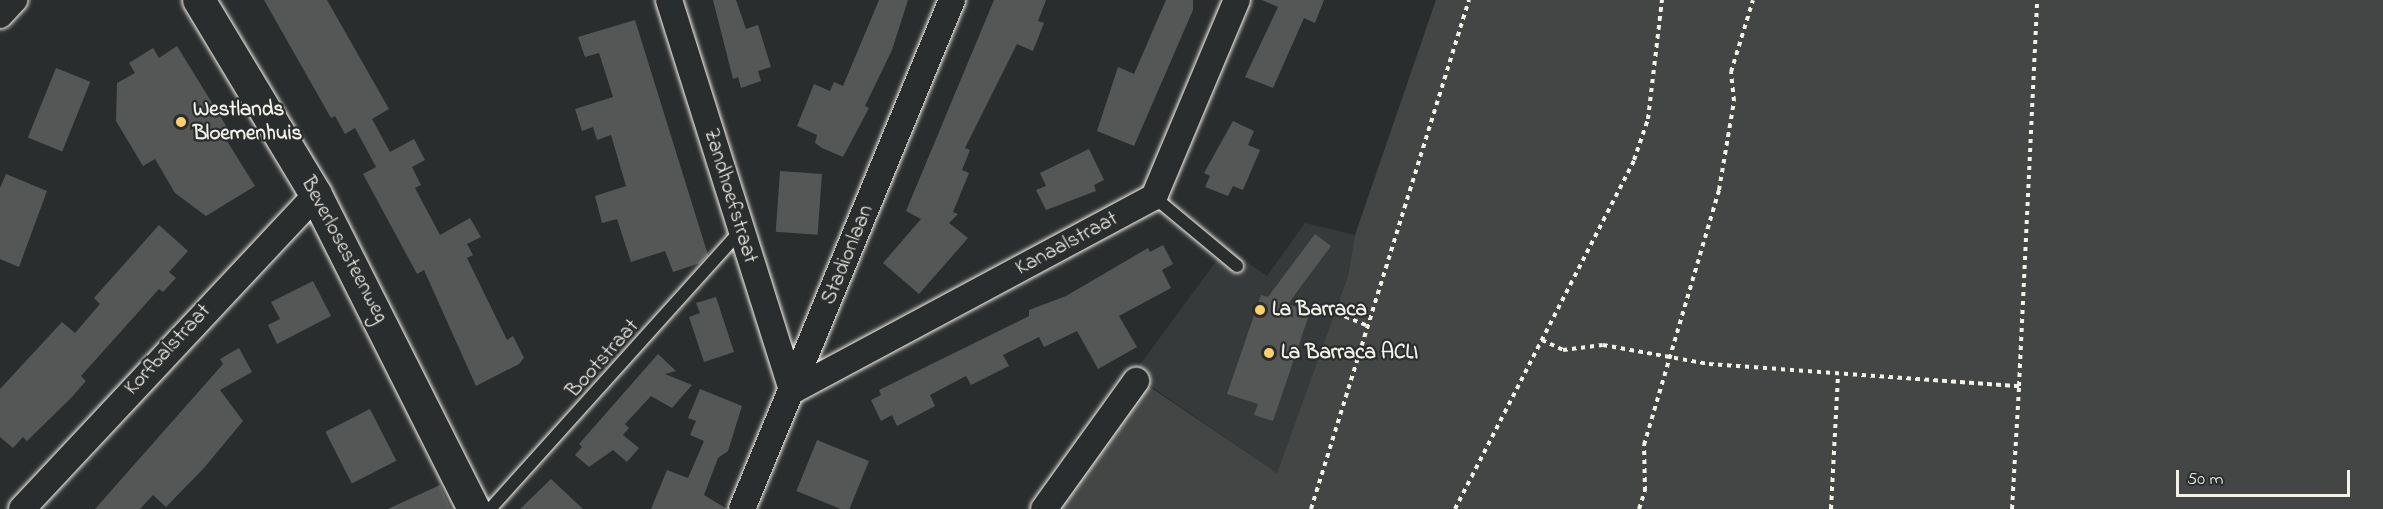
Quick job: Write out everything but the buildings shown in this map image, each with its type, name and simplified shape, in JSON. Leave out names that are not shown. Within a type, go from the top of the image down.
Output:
[{"type":"street","points":[[0,15],[14,0]]},
{"type":"street","name":"Beverlosesteenweg","points":[[199,0],[316,195],[474,509]]},
{"type":"street","name":"Zandhoefstraat","points":[[669,0],[792,391]]},
{"type":"street","name":"Stadionlaan","points":[[742,509],[952,0]]},
{"type":"street","points":[[1154,197],[1237,0]]},
{"type":"street","name":"Korfbalstraat","points":[[22,509],[316,195]]},
{"type":"street","name":"Kanaalstraat","points":[[792,391],[1154,197]]},
{"type":"street","points":[[1044,509],[1136,381]]},
{"type":"lane","points":[[1154,197],[1237,266]]},
{"type":"lane","name":"Bootstraat","points":[[490,509],[741,230]]},
{"type":"path","points":[[1311,509],[1469,0]]},
{"type":"path","points":[[1455,509],[1634,160],[1648,119],[1662,0]]},
{"type":"path","points":[[1639,509],[1645,491],[1644,445],[1658,383],[1671,354],[1719,190],[1719,162],[1734,101],[1731,72],[1754,0]]},
{"type":"path","points":[[2012,509],[2037,0]]},
{"type":"path","points":[[1320,306],[1368,326]]},
{"type":"path","points":[[1542,340],[1563,350],[1603,345],[1671,354],[1709,364],[1838,376],[2019,386]]},
{"type":"path","points":[[1831,509],[1838,376]]},
{"type":"shaded area","points":[[1436,0],[2383,0],[2383,509],[1052,509],[1141,381],[1277,473],[1348,276],[1355,235]]},
{"type":"shaded area","points":[[1305,223],[1355,235],[1348,276],[1277,473],[1133,374],[1226,248],[1267,276]]},
{"type":"place","name":"Westlands Bloemenhuis","points":[[181,122]]},
{"type":"place","name":"La Barraca","points":[[1260,310]]},
{"type":"place","name":"La Barraca ACLI","points":[[1269,353]]}]
